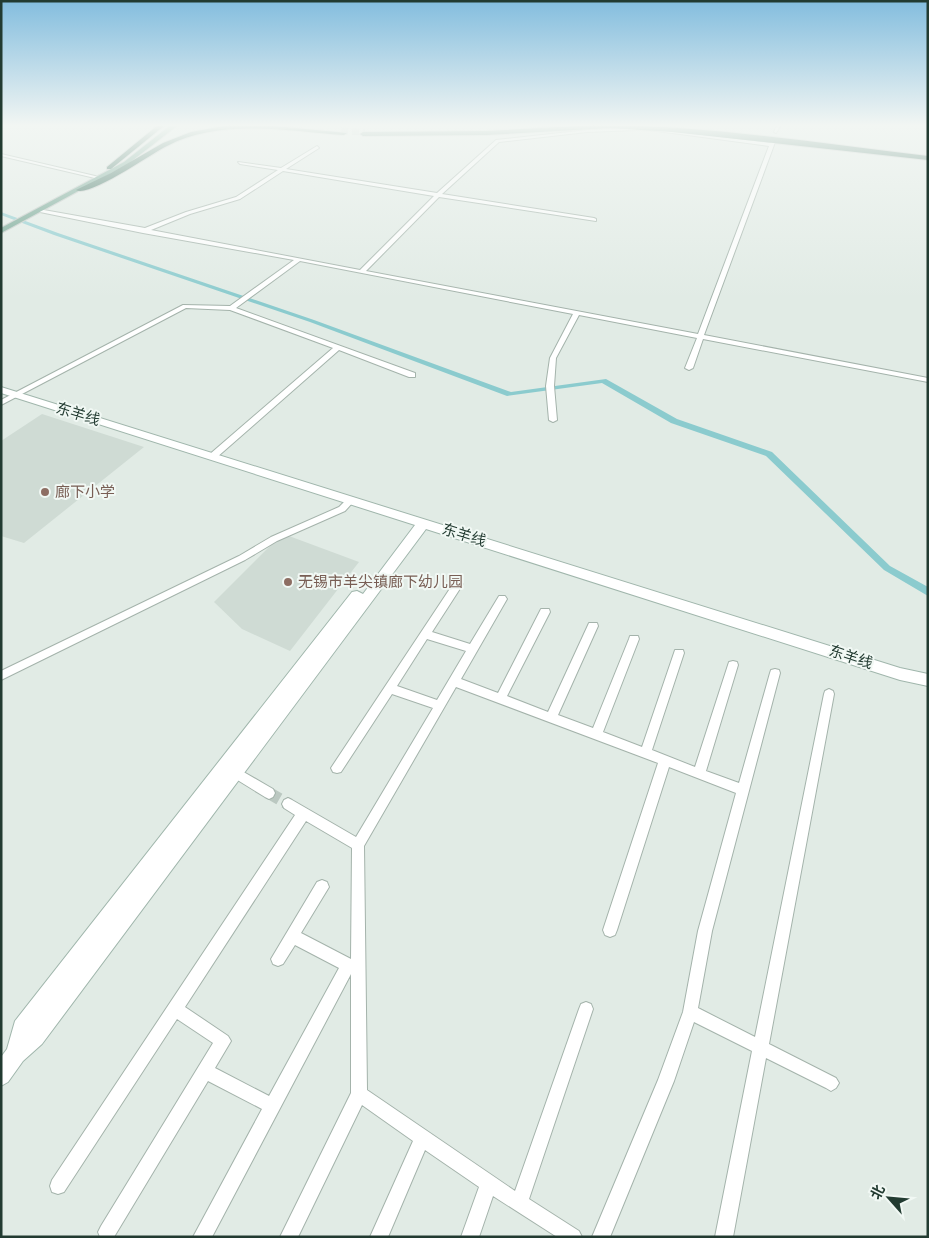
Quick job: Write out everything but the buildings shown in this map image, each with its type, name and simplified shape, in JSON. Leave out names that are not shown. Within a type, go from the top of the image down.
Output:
[{"type":"highway","points":[[80,190],[96,183]]},
{"type":"main road","points":[[23,218],[85,183]]},
{"type":"main road","points":[[1,227],[40,210],[92,183]]},
{"type":"main road","points":[[1,231],[12,223]]},
{"type":"main road","name":"东羊线","points":[[1,390],[928,680]]},
{"type":"main road","points":[[2,1074],[16,1054],[34,1037],[235,772],[419,521]]},
{"type":"main road","points":[[16,1054],[22,1028],[419,521]]},
{"type":"street","points":[[143,231],[188,213],[238,198],[261,183]]},
{"type":"street","points":[[368,183],[594,220]]},
{"type":"street","points":[[361,272],[451,183]]},
{"type":"street","points":[[689,368],[758,183]]},
{"type":"street","points":[[40,210],[297,261],[928,380]]},
{"type":"street","points":[[234,306],[297,261]]},
{"type":"street","points":[[1,403],[185,306],[234,306],[337,348],[412,375]]},
{"type":"street","points":[[553,420],[550,386],[552,358],[576,314]]},
{"type":"street","points":[[213,456],[337,348]]},
{"type":"street","points":[[1,676],[242,558],[274,539],[342,509],[351,500]]},
{"type":"street","points":[[337,768],[458,584]]},
{"type":"street","points":[[289,1237],[359,1094],[353,968],[358,845],[502,599]]},
{"type":"street","points":[[500,699],[545,612]]},
{"type":"street","points":[[551,718],[593,626]]},
{"type":"street","points":[[425,634],[473,649]]},
{"type":"street","points":[[596,735],[634,639]]},
{"type":"street","points":[[646,754],[679,654]]},
{"type":"street","points":[[699,774],[733,665]]},
{"type":"street","points":[[601,1237],[666,1081],[690,1012],[705,931],[775,673]]},
{"type":"street","points":[[454,681],[743,790]]},
{"type":"street","points":[[389,688],[440,706]]},
{"type":"street","points":[[724,1237],[829,694]]},
{"type":"street","points":[[610,930],[665,761]]},
{"type":"street","points":[[235,772],[269,793]]},
{"type":"street","points":[[288,804],[358,845]]},
{"type":"street","points":[[58,1186],[304,813]]},
{"type":"street","points":[[278,959],[322,887]]},
{"type":"street","points":[[292,936],[353,968]]},
{"type":"street","points":[[202,1237],[272,1106],[353,968]]},
{"type":"street","points":[[107,1232],[223,1041],[175,1009]]},
{"type":"street","points":[[519,1203],[586,1009]]},
{"type":"street","points":[[690,1012],[831,1083]]},
{"type":"street","points":[[205,1071],[272,1106]]},
{"type":"street","points":[[359,1094],[489,1184],[573,1237]]},
{"type":"street","points":[[379,1237],[422,1138]]},
{"type":"street","points":[[470,1237],[489,1184]]},
{"type":"shaded area","name":"廊下小学","points":[[42,414],[144,447],[24,543],[1,536],[1,441]]},
{"type":"shaded area","name":"无锡市羊尖镇廊下幼儿园","points":[[289,536],[359,562],[290,651],[242,629],[214,602],[273,543]]},
{"type":"waterway","points":[[1,213],[56,234],[312,321],[510,394],[603,381],[674,421],[769,454],[887,568],[928,592]]},
{"type":"tunnel","points":[[269,793],[288,804]]},
{"type":"place","name":"廊下小学","points":[[45,492]]},
{"type":"place","name":"无锡市羊尖镇廊下幼儿园","points":[[288,582]]}]
